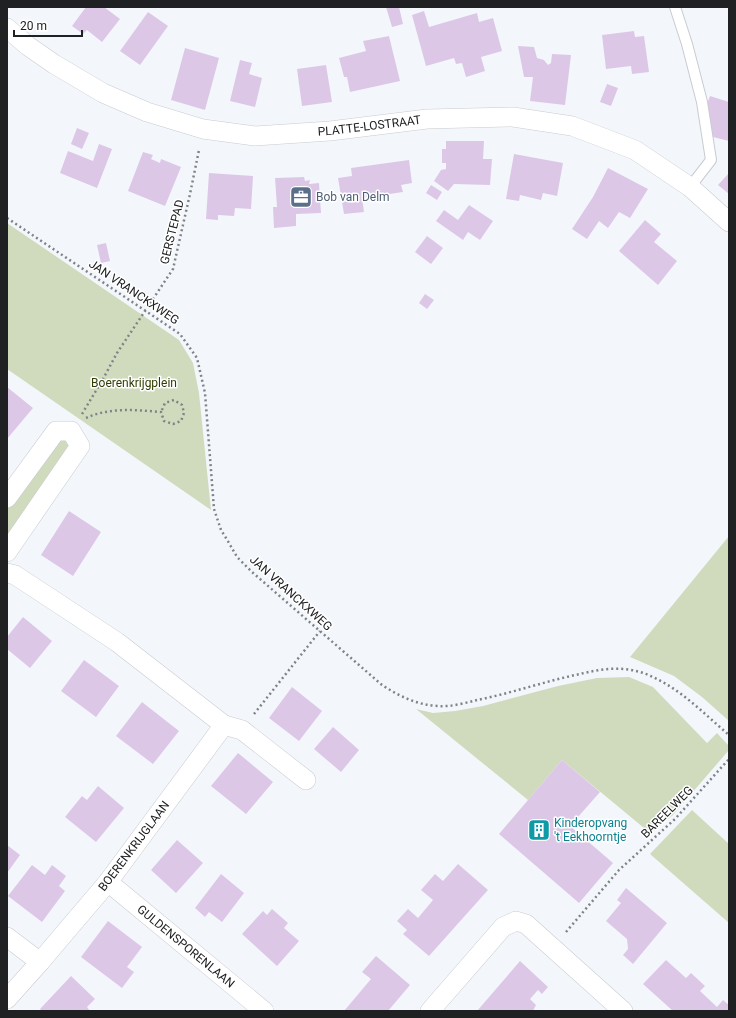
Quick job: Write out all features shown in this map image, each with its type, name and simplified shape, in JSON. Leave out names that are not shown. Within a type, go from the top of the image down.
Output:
[{"type":"street","name":"PLATTE-LOSTRAAT","points":[[7,28],[28,46],[54,64],[103,93],[147,112],[203,129],[255,136],[330,131],[427,119],[513,116],[572,126],[635,150],[690,187],[729,222]]},
{"type":"street","points":[[7,498],[56,431],[74,427],[80,446],[7,552]]},
{"type":"street","points":[[7,558],[11,574],[117,642],[224,725],[242,730],[306,780]]},
{"type":"street","name":"BOERENKRIJGLAAN","points":[[7,999],[108,882],[224,725]]},
{"type":"street","name":"GULDENSPORENLAAN","points":[[108,882],[264,1011]]},
{"type":"street","points":[[430,1011],[503,927],[511,923],[521,921],[623,1011]]},
{"type":"street","points":[[7,937],[40,962]]},
{"type":"lane","points":[[675,7],[687,44],[702,102],[711,160],[690,187]]},
{"type":"path","name":"GERSTEPAD","points":[[74,427],[117,353],[173,269],[203,129]]},
{"type":"path","name":"JAN VRANCKXWEG","points":[[7,218],[180,334],[198,358],[205,393],[214,508],[221,530],[237,557],[252,572],[382,685],[401,697],[418,703],[439,706],[464,703],[596,670],[613,668],[625,669],[639,672],[670,685],[729,735]]},
{"type":"path","points":[[174,400],[182,405],[184,413],[181,421],[173,424],[164,420],[161,412],[165,403],[174,400]]},
{"type":"path","points":[[74,427],[90,416],[124,410],[161,412]]},
{"type":"path","points":[[242,730],[320,632]]},
{"type":"path","name":"BAREELWEG","points":[[552,947],[619,870],[676,820],[729,759]]},
{"type":"green space","name":"Boerenkrijgplein","points":[[7,223],[179,340],[193,363],[199,393],[211,510],[7,369]]},
{"type":"green space","points":[[59,438],[71,443],[7,539],[7,509],[56,439]]},
{"type":"green space","points":[[729,536],[729,721],[702,697],[674,676],[630,657]]},
{"type":"green space","points":[[629,677],[653,687],[707,743],[717,733],[729,746],[729,750],[673,815],[650,833],[562,760],[528,800],[416,709],[433,713],[455,711],[483,706],[558,686],[597,678]]},
{"type":"green space","points":[[692,810],[729,844],[729,923],[650,854]]},
{"type":"building","points":[[86,7],[104,7],[120,19],[102,42],[87,30],[83,34],[72,26]]},
{"type":"building","points":[[386,7],[399,7],[403,24],[392,27]]},
{"type":"building","points":[[424,11],[429,27],[477,13],[479,22],[493,18],[502,51],[481,57],[485,71],[466,77],[462,63],[456,64],[454,58],[426,66],[412,15]]},
{"type":"building","points":[[148,12],[168,26],[140,65],[120,51]]},
{"type":"building","points":[[634,31],[635,37],[644,36],[649,72],[632,74],[631,66],[606,69],[602,35]]},
{"type":"building","points":[[389,36],[400,81],[350,92],[347,77],[344,77],[339,58],[366,51],[363,41]]},
{"type":"building","points":[[518,46],[534,47],[537,58],[544,60],[548,65],[551,63],[552,54],[571,55],[565,105],[530,101],[533,77],[524,77]]},
{"type":"building","points":[[185,48],[219,58],[205,110],[171,100]]},
{"type":"building","points":[[240,60],[252,63],[249,74],[262,78],[255,107],[230,101]]},
{"type":"building","points":[[326,65],[332,102],[302,106],[297,69]]},
{"type":"building","points":[[607,84],[618,88],[611,106],[600,102]]},
{"type":"building","points":[[710,96],[729,102],[729,141],[709,136],[705,109]]},
{"type":"building","points":[[77,128],[89,133],[82,149],[71,144]]},
{"type":"building","points":[[446,141],[484,141],[483,159],[492,159],[490,185],[454,184],[448,191],[434,181],[441,170],[446,169],[446,163],[442,163],[442,149],[446,149]]},
{"type":"building","points":[[99,144],[112,149],[97,188],[60,173],[68,151],[93,161]]},
{"type":"building","points":[[143,152],[153,155],[151,159],[160,163],[161,159],[181,167],[165,206],[128,191]]},
{"type":"building","points":[[514,154],[563,163],[557,196],[543,193],[541,200],[520,195],[519,201],[506,199]]},
{"type":"building","points":[[409,160],[412,183],[401,185],[403,192],[362,198],[364,212],[344,214],[338,178],[352,176],[351,168]]},
{"type":"building","points":[[608,168],[648,189],[630,218],[619,212],[608,228],[599,221],[587,239],[572,229],[593,197]]},
{"type":"building","points":[[209,173],[253,176],[251,209],[235,208],[234,216],[218,215],[218,220],[206,219]]},
{"type":"building","points":[[729,173],[729,194],[718,185]]},
{"type":"building","points":[[304,177],[305,181],[310,180],[309,184],[319,183],[321,213],[296,214],[296,226],[274,228],[273,207],[277,207],[275,178]]},
{"type":"building","points":[[431,185],[442,192],[437,200],[426,193]]},
{"type":"building","points":[[469,205],[493,221],[480,240],[468,232],[463,240],[436,221],[444,210],[458,220]]},
{"type":"building","points":[[645,220],[661,234],[654,242],[677,261],[658,285],[619,251]]},
{"type":"building","points":[[427,236],[443,248],[431,264],[415,252]]},
{"type":"building","points":[[106,243],[110,261],[101,263],[97,245]]},
{"type":"building","points":[[425,294],[434,300],[427,309],[419,303]]},
{"type":"building","points":[[7,387],[33,408],[7,439]]},
{"type":"building","points":[[69,511],[101,532],[73,576],[41,555]]},
{"type":"building","points":[[23,617],[52,641],[30,668],[7,649],[7,637]]},
{"type":"building","points":[[84,660],[119,686],[96,717],[61,691]]},
{"type":"building","points":[[292,687],[322,711],[299,741],[269,718]]},
{"type":"building","points":[[142,702],[179,731],[153,764],[116,736]]},
{"type":"building","points":[[333,727],[359,750],[341,772],[314,749]]},
{"type":"building","points":[[238,753],[273,782],[246,814],[211,786]]},
{"type":"building","name":"Kinderopvang 't Eekhoorntje","points":[[562,760],[600,792],[570,826],[613,863],[579,903],[499,834]]},
{"type":"building","points":[[98,786],[124,808],[96,842],[65,817],[82,796],[87,800]]},
{"type":"building","points":[[177,840],[203,863],[176,893],[151,870]]},
{"type":"building","points":[[7,845],[20,855],[7,873]]},
{"type":"building","points":[[458,864],[488,890],[429,956],[403,934],[407,930],[397,921],[408,909],[418,918],[433,900],[421,890],[435,874],[443,881]]},
{"type":"building","points":[[32,865],[45,875],[52,865],[66,876],[59,886],[65,891],[42,922],[8,896]]},
{"type":"building","points":[[221,874],[244,893],[222,922],[209,912],[205,917],[195,908]]},
{"type":"building","points":[[626,888],[667,923],[633,964],[623,955],[628,949],[627,939],[606,921],[621,903],[617,900]]},
{"type":"building","points":[[272,909],[288,923],[284,928],[299,941],[277,966],[242,934],[263,911],[267,915]]},
{"type":"building","points":[[108,921],[142,947],[127,967],[134,972],[122,988],[81,957]]},
{"type":"building","points":[[376,956],[410,985],[388,1011],[344,1011],[371,979],[362,972]]},
{"type":"building","points":[[666,960],[686,978],[691,973],[705,986],[700,991],[717,1007],[723,1000],[729,1005],[729,1011],[673,1011],[643,984]]},
{"type":"building","points":[[520,961],[548,987],[542,994],[538,990],[530,999],[536,1005],[533,1011],[477,1011]]},
{"type":"building","points":[[71,976],[95,999],[87,1007],[90,1011],[42,1011],[40,1009]]},
{"type":"place","name":"Bob van Delm","points":[[301,197]]},
{"type":"place","name":"Kinderopvang 't Eekhoorntje","points":[[539,830]]}]
